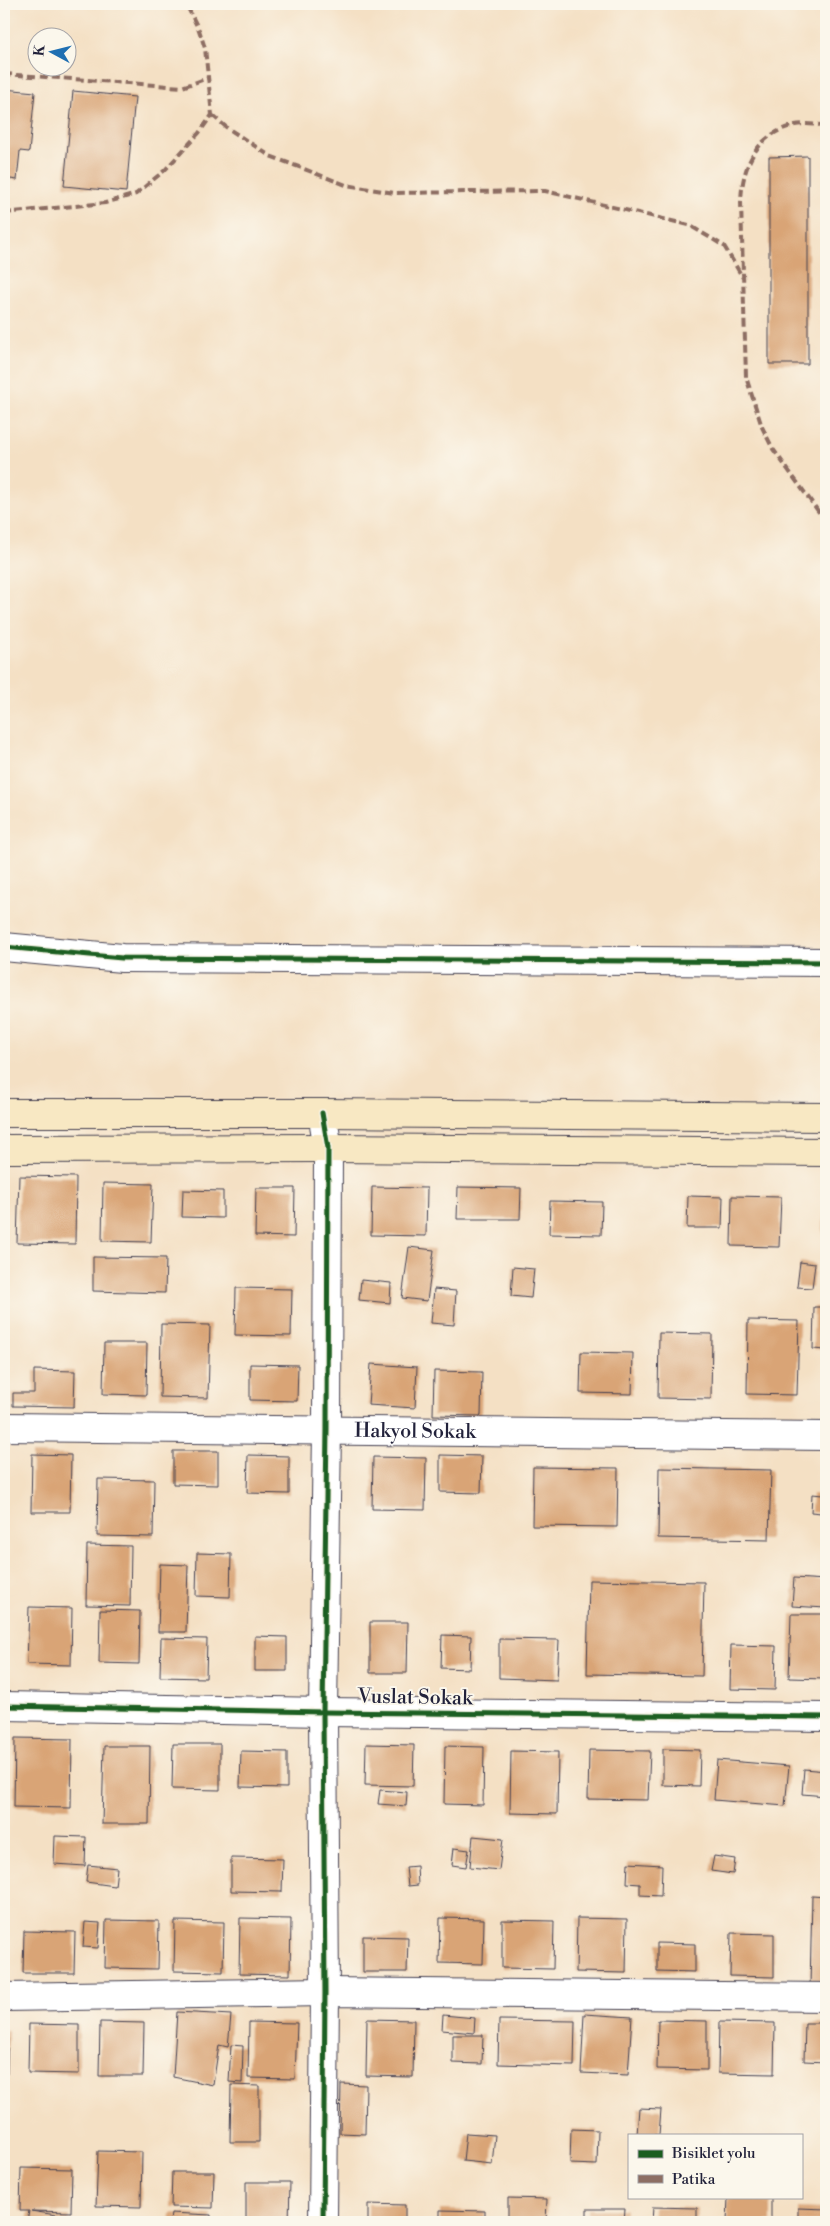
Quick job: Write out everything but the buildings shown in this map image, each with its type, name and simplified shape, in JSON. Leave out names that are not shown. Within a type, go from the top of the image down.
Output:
[{"type":"main road","points":[[4,1113],[322,1113],[826,1117]]},
{"type":"main road","points":[[4,1149],[328,1148],[826,1152]]},
{"type":"street","points":[[4,947],[122,958],[826,962]]},
{"type":"street","points":[[322,1113],[328,1148],[323,1712],[325,1992],[323,2222]]},
{"type":"street","name":"Hakyol Sokak","points":[[4,1427],[327,1429],[826,1436]]},
{"type":"street","name":"Vuslat Sokak","points":[[4,1706],[323,1712],[826,1717]]},
{"type":"street","points":[[4,1997],[325,1992],[826,1997]]},
{"type":"marked path","points":[[4,213],[105,203],[136,194],[165,170],[199,133],[212,115],[205,48],[199,30],[186,4]]},
{"type":"marked path","points":[[4,74],[182,87],[208,78]]},
{"type":"marked path","points":[[212,115],[226,127],[270,156],[346,185],[394,193],[545,191],[689,225],[724,246],[743,278]]},
{"type":"marked path","points":[[826,125],[795,125],[782,129],[761,144],[749,164],[742,188],[741,202],[746,377],[762,427],[773,449],[826,522]]},
{"type":"cycle path","points":[[4,947],[122,958],[826,962]]},
{"type":"cycle path","points":[[322,1113],[328,1148],[323,1712],[325,1992],[323,2222]]},
{"type":"cycle path","points":[[4,1706],[323,1712],[826,1717]]}]
